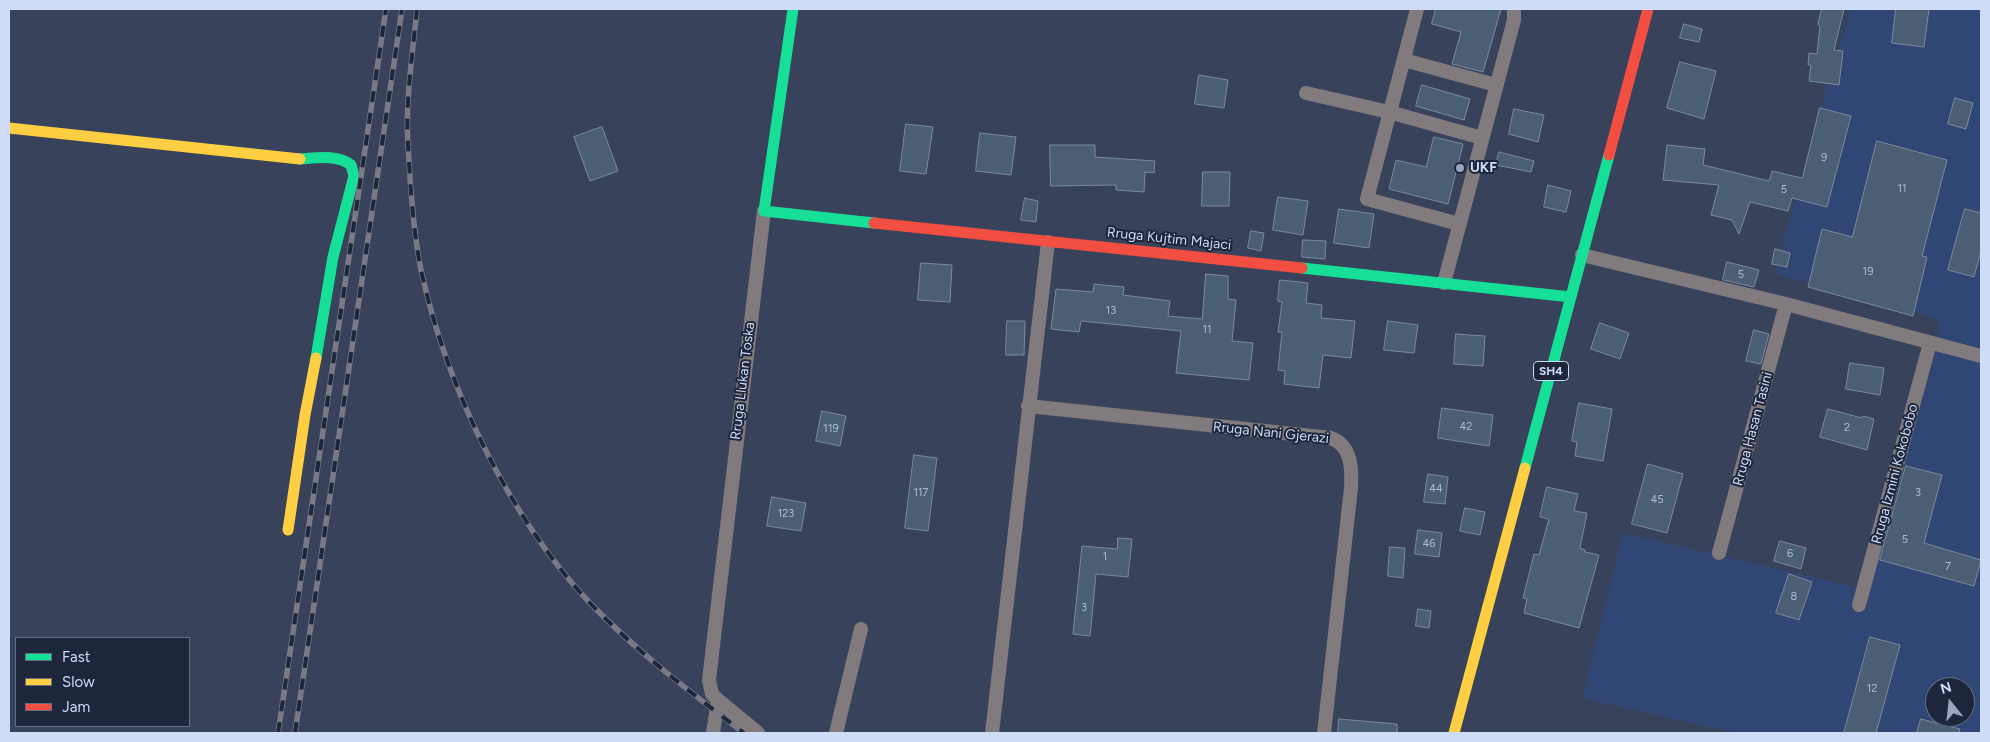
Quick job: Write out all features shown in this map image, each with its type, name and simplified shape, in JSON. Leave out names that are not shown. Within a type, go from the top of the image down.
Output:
[{"type":"street","name":"Rruga Llukan Toska","points":[[758,733],[712,694],[709,680],[764,211],[793,9]]},
{"type":"street","points":[[1417,9],[1367,199],[1459,224]]},
{"type":"street","points":[[1444,283],[1514,20],[1514,9]]},
{"type":"street","name":"SH4","points":[[1454,733],[1648,9]]},
{"type":"street","points":[[1404,60],[1496,86]]},
{"type":"street","points":[[1306,93],[1389,112],[1482,138]]},
{"type":"street","points":[[9,128],[285,158],[330,158],[348,162],[353,167],[354,176],[333,257],[305,415],[288,530]]},
{"type":"street","name":"Rruga Kujtim Majaci","points":[[764,211],[1571,297]]},
{"type":"street","points":[[992,733],[1048,242]]},
{"type":"street","points":[[1582,255],[1786,304],[1981,356]]},
{"type":"street","name":"Rruga Hasan Tasini","points":[[1719,553],[1786,304]]},
{"type":"street","name":"Rruga Izmini Kokobobo","points":[[1859,605],[1930,343]]},
{"type":"street","name":"Rruga Nani Gjerazi","points":[[1028,406],[1331,438],[1338,441],[1345,449],[1351,472],[1351,488],[1324,733]]},
{"type":"street","points":[[836,733],[861,629]]},
{"type":"street","points":[[712,733],[718,700]]},
{"type":"shaded area","points":[[1851,9],[1981,9],[1981,733],[1736,733],[1582,698],[1623,533],[1867,590],[1937,350],[1938,319],[1775,273],[1830,75]]},
{"type":"building","points":[[1436,9],[1501,9],[1483,72],[1452,64],[1461,32],[1432,24]]},
{"type":"building","points":[[1822,9],[1844,9],[1834,50],[1843,51],[1839,85],[1809,81],[1811,65],[1808,65],[1809,53],[1817,54],[1820,26],[1818,25]]},
{"type":"building","points":[[1896,9],[1929,9],[1924,47],[1892,43]]},
{"type":"building","points":[[1684,24],[1702,29],[1699,42],[1680,38]]},
{"type":"building","points":[[1680,62],[1716,71],[1704,119],[1667,108]]},
{"type":"building","points":[[1199,75],[1228,80],[1224,108],[1195,104]]},
{"type":"building","points":[[1422,85],[1470,99],[1464,120],[1416,106]]},
{"type":"building","points":[[1955,98],[1973,103],[1966,129],[1948,124]]},
{"type":"building","points":[[1820,108],[1851,116],[1827,207],[1792,198],[1788,211],[1750,202],[1739,234],[1732,220],[1711,215],[1719,185],[1663,180],[1667,145],[1705,149],[1703,165],[1769,181],[1772,171],[1802,178]]},
{"type":"building","points":[[1514,109],[1544,115],[1538,142],[1509,134]]},
{"type":"building","points":[[906,124],[933,127],[926,174],[900,171]]},
{"type":"building","points":[[602,127],[618,171],[590,181],[574,137]]},
{"type":"building","points":[[980,133],[1016,137],[1011,175],[976,171]]},
{"type":"building","points":[[1434,137],[1463,144],[1448,204],[1389,189],[1396,160],[1426,167]]},
{"type":"building","points":[[1877,141],[1947,160],[1922,256],[1927,257],[1913,316],[1808,287],[1822,229],[1852,237]]},
{"type":"building","points":[[1050,145],[1095,145],[1095,157],[1155,161],[1154,173],[1145,172],[1144,192],[1116,190],[1116,185],[1051,186]]},
{"type":"building","points":[[1499,152],[1534,161],[1531,172],[1496,165]]},
{"type":"building","points":[[1203,172],[1230,172],[1229,206],[1202,206]]},
{"type":"building","points":[[1548,185],[1571,191],[1566,212],[1544,207]]},
{"type":"building","points":[[1278,197],[1308,201],[1303,235],[1273,230]]},
{"type":"building","points":[[1025,198],[1038,201],[1036,222],[1021,220]]},
{"type":"building","points":[[1339,209],[1374,214],[1369,248],[1334,243]]},
{"type":"building","points":[[1965,209],[1981,213],[1981,251],[1974,277],[1948,270]]},
{"type":"building","points":[[1251,231],[1264,233],[1261,251],[1248,248]]},
{"type":"building","points":[[1303,240],[1326,241],[1325,259],[1302,257]]},
{"type":"building","points":[[1775,249],[1790,253],[1787,267],[1772,264]]},
{"type":"building","points":[[1727,262],[1759,270],[1754,287],[1723,280]]},
{"type":"building","points":[[921,263],[952,265],[950,302],[918,300]]},
{"type":"building","points":[[1206,274],[1228,276],[1228,299],[1236,300],[1232,341],[1253,343],[1249,380],[1176,373],[1181,331],[1081,321],[1079,332],[1051,329],[1056,289],[1093,292],[1094,284],[1124,287],[1123,295],[1170,301],[1168,316],[1202,319]]},
{"type":"building","points":[[1280,280],[1308,283],[1306,303],[1322,305],[1321,318],[1355,321],[1351,358],[1323,355],[1319,388],[1284,384],[1285,371],[1278,370],[1282,332],[1278,332],[1282,302],[1278,301]]},
{"type":"building","points":[[1007,321],[1025,321],[1024,355],[1006,355]]},
{"type":"building","points":[[1388,321],[1418,325],[1414,353],[1384,350]]},
{"type":"building","points":[[1600,323],[1629,333],[1620,359],[1591,349]]},
{"type":"building","points":[[1754,330],[1769,334],[1761,364],[1746,361]]},
{"type":"building","points":[[1456,334],[1485,336],[1483,366],[1454,364]]},
{"type":"building","points":[[1850,363],[1884,368],[1880,395],[1846,389]]},
{"type":"building","points":[[1579,403],[1612,409],[1603,461],[1575,456],[1577,442],[1572,441]]},
{"type":"building","points":[[1442,408],[1493,415],[1489,446],[1438,438]]},
{"type":"building","points":[[1828,409],[1862,418],[1863,416],[1874,419],[1867,450],[1820,437]]},
{"type":"building","points":[[822,411],[846,416],[840,446],[816,441]]},
{"type":"building","points":[[914,455],[937,458],[928,531],[905,528]]},
{"type":"building","points":[[1648,464],[1683,474],[1667,533],[1632,524]]},
{"type":"building","points":[[1906,466],[1942,475],[1924,543],[1981,560],[1974,586],[1880,560]]},
{"type":"building","points":[[1428,474],[1448,477],[1445,504],[1424,502]]},
{"type":"building","points":[[1547,487],[1578,494],[1574,511],[1587,513],[1580,548],[1585,550],[1585,552],[1599,555],[1579,628],[1524,613],[1527,599],[1523,598],[1534,554],[1539,555],[1549,519],[1540,517]]},
{"type":"building","points":[[772,497],[806,503],[801,531],[767,526]]},
{"type":"building","points":[[1465,508],[1485,512],[1480,535],[1460,531]]},
{"type":"building","points":[[1418,530],[1442,533],[1439,557],[1415,554]]},
{"type":"building","points":[[1118,538],[1132,539],[1128,577],[1096,574],[1090,636],[1073,634],[1082,546],[1117,549]]},
{"type":"building","points":[[1780,541],[1806,548],[1801,569],[1774,561]]},
{"type":"building","points":[[1390,547],[1405,548],[1403,578],[1388,576]]},
{"type":"building","points":[[1789,574],[1812,582],[1799,620],[1776,613]]},
{"type":"building","points":[[1418,609],[1431,611],[1429,628],[1416,626]]},
{"type":"building","points":[[1870,637],[1900,645],[1876,733],[1844,733]]},
{"type":"building","points":[[1339,719],[1397,724],[1397,733],[1338,733]]},
{"type":"building","points":[[1921,719],[1925,720],[1925,727],[1952,727],[1960,729],[1959,733],[1917,733]]},
{"type":"railway","points":[[278,733],[386,9]]},
{"type":"railway","points":[[295,733],[402,9]]},
{"type":"railway","points":[[417,9],[407,128],[414,223],[418,255],[432,314],[446,358],[464,403],[484,447],[507,489],[532,530],[560,568],[589,602],[625,637],[744,733]]},
{"type":"traffic: fast","points":[[793,9],[764,211],[874,223]]},
{"type":"traffic: fast","points":[[1525,468],[1609,155]]},
{"type":"traffic: fast","points":[[300,159],[340,159],[351,165],[354,176],[333,257],[316,358]]},
{"type":"traffic: fast","points":[[1302,268],[1571,297]]},
{"type":"traffic: slow","points":[[9,128],[300,159]]},
{"type":"traffic: slow","points":[[288,530],[305,415],[316,358]]},
{"type":"traffic: slow","points":[[1454,733],[1525,468]]},
{"type":"traffic: jam","points":[[1609,155],[1648,9]]},
{"type":"traffic: jam","points":[[874,223],[1302,268]]},
{"type":"place","name":"UKF","points":[[1460,168]]}]
